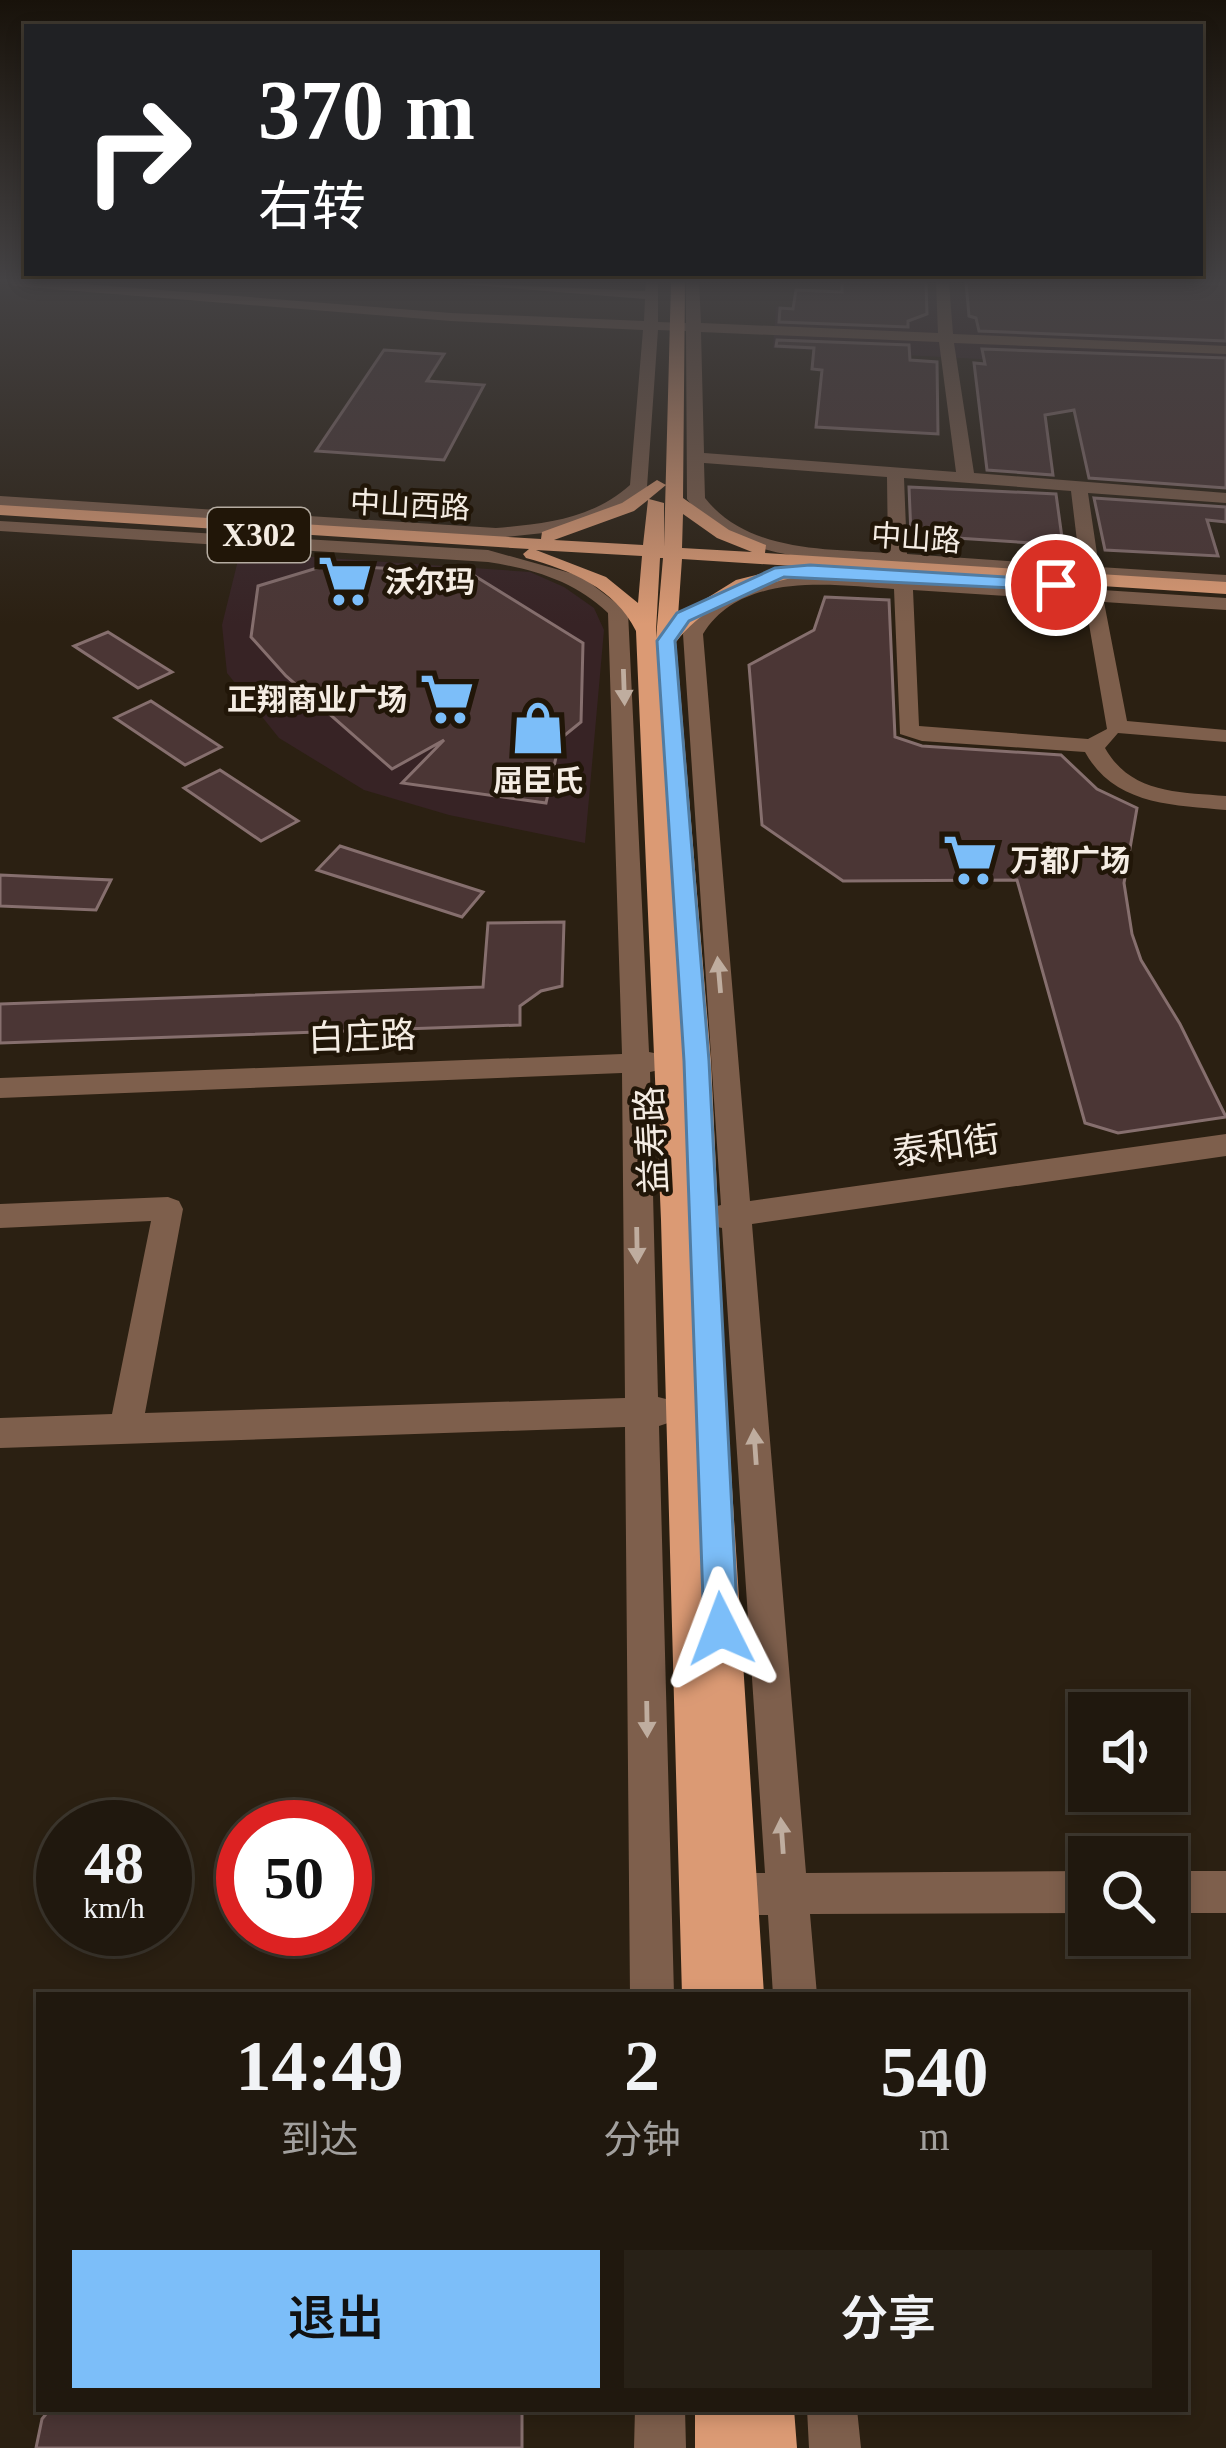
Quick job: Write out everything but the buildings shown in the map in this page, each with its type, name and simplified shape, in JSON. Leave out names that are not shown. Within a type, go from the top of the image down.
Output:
[{"type":"main road","name":"益寿路","points":[[664,396],[657,485],[662,556],[656,636],[690,1219],[704,1992]]},
{"type":"main road","name":"益寿路","points":[[662,556],[675,501],[671,396]]},
{"type":"main road","points":[[515,546],[628,507],[657,485]]},
{"type":"main road","points":[[675,501],[723,534],[814,566]]},
{"type":"main road","name":"中山西路","points":[[0,514],[662,556]]},
{"type":"main road","points":[[515,546],[601,582],[639,611],[656,636],[707,602],[769,576],[814,566]]},
{"type":"main road","name":"中山路","points":[[662,556],[900,571]]},
{"type":"main road","name":"益寿路","points":[[696,1409],[742,1992]]},
{"type":"main road","points":[[720,2412],[721,2448]]},
{"type":"main road","points":[[769,2412],[771,2448]]},
{"type":"street","points":[[0,514],[496,533],[556,527],[615,505],[638,488],[649,396]]},
{"type":"street","points":[[682,396],[696,499],[731,531],[786,549],[900,571],[1226,592]]},
{"type":"street","points":[[954,396],[966,480]]},
{"type":"street","points":[[694,457],[1226,498]]},
{"type":"street","points":[[895,474],[908,729],[922,734],[1094,746],[1117,727],[1226,736]]},
{"type":"street","points":[[1079,488],[1117,727]]},
{"type":"street","points":[[0,514],[488,556],[545,567],[609,602],[622,624],[682,1062],[738,1215],[795,1992]]},
{"type":"street","points":[[652,1992],[641,1411],[682,1062],[693,634],[700,620],[715,609],[783,580],[900,571]]},
{"type":"street","points":[[1094,746],[1103,769],[1136,791],[1226,803]]},
{"type":"street","name":"白庄路","points":[[0,1088],[682,1062]]},
{"type":"street","name":"泰和街","points":[[690,1219],[1226,1145]]},
{"type":"street","points":[[0,1216],[167,1209],[126,1427]]},
{"type":"street","points":[[0,1433],[696,1409]]},
{"type":"street","points":[[735,1894],[1068,1892]]},
{"type":"street","points":[[1188,1892],[1226,1892]]},
{"type":"street","points":[[660,2412],[660,2448]]},
{"type":"street","points":[[832,2412],[835,2448]]},
{"type":"shaded area","name":"正翔商业广场","points":[[240,552],[530,572],[594,608],[604,630],[585,843],[449,815],[364,790],[279,738],[227,673],[222,625]]},
{"type":"place","name":"沃尔玛","points":[[345,581]]},
{"type":"place","name":"正翔商业广场","points":[[447,699]]},
{"type":"place","name":"屈臣氏","points":[[538,728]]},
{"type":"place","name":"万都广场","points":[[970,860]]},
{"type":"route","points":[[721,1629],[697,1061],[666,641],[683,617],[707,602],[781,572],[1056,585]]}]
